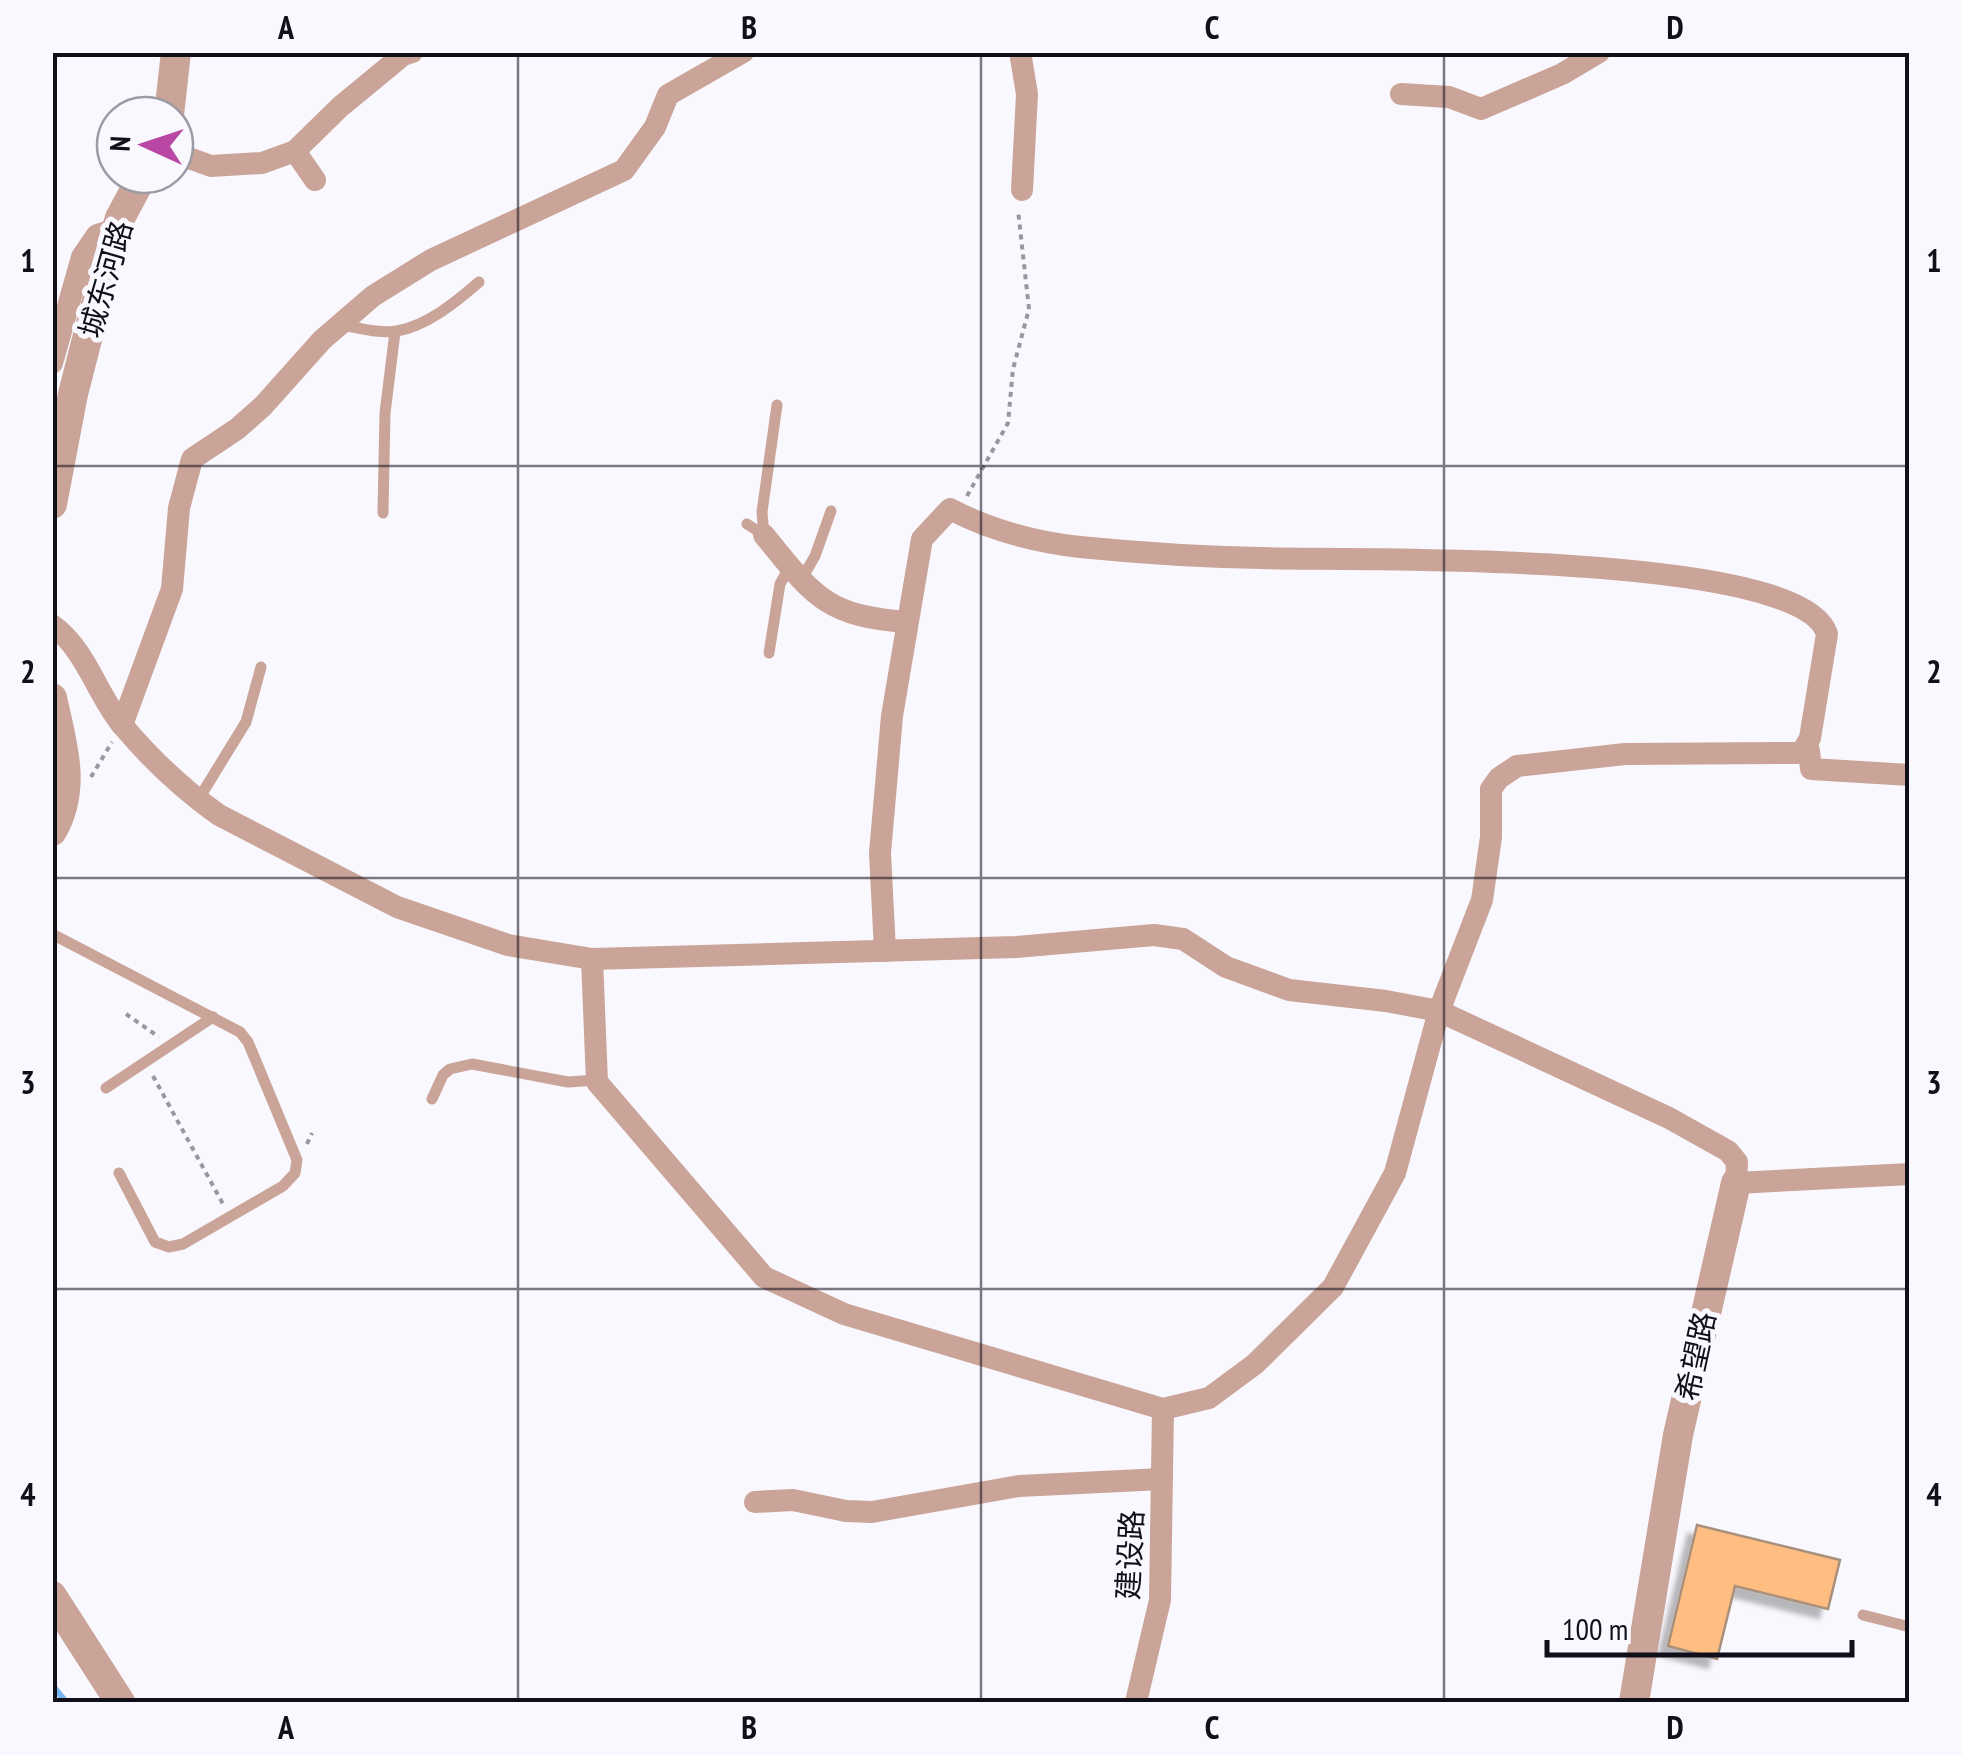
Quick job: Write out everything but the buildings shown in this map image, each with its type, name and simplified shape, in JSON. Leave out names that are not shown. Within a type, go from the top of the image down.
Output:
[{"type":"street","points":[[171,95],[176,52]]},
{"type":"street","points":[[122,725],[172,590],[179,508],[192,460],[263,406],[322,340],[373,296],[419,266],[624,170],[655,126],[668,96],[743,52]]},
{"type":"street","points":[[1020,52],[1027,94],[1022,190]]},
{"type":"street","points":[[1401,94],[1449,97],[1481,109],[1562,74],[1599,52]]},
{"type":"street","points":[[195,160],[211,166],[262,162],[295,151],[398,56]]},
{"type":"street","points":[[295,151],[315,180]]},
{"type":"street","name":"城东河路","points":[[52,504],[73,394],[116,230],[133,195]]},
{"type":"street","points":[[52,362],[82,257],[97,235],[116,230]]},
{"type":"street","points":[[592,959],[598,1080],[764,1277],[844,1314],[1163,1409],[1209,1398],[1256,1364],[1333,1287],[1395,1173],[1440,1011],[1482,900],[1490,853],[1491,788],[1505,770],[1625,754],[1792,754],[1804,749],[1810,738],[1827,634],[1824,626],[1806,610],[1770,594],[1662,574],[1550,564],[1258,558],[1076,546],[1002,531],[950,509],[922,540],[907,622],[882,804],[884,951]]},
{"type":"street","points":[[756,529],[812,593],[837,609],[876,620],[907,622]]},
{"type":"street","points":[[52,625],[68,639],[122,725],[219,816],[398,907],[508,945],[592,959],[1016,947],[1110,937],[1168,936],[1183,939],[1226,967],[1289,990],[1440,1011],[1669,1118],[1728,1150],[1737,1162],[1736,1183],[1910,1174]]},
{"type":"street","points":[[52,698],[65,755],[68,793],[52,831]]},
{"type":"street","points":[[1804,749],[1811,756],[1811,769],[1910,775]]},
{"type":"street","name":"希望路","points":[[1634,1702],[1678,1435],[1736,1183]]},
{"type":"street","name":"建设路","points":[[1136,1702],[1160,1600],[1163,1409]]},
{"type":"street","points":[[755,1502],[793,1500],[872,1512],[1019,1486],[1162,1479]]},
{"type":"street","points":[[52,1596],[120,1702]]},
{"type":"lane","points":[[342,325],[395,332],[433,316],[478,282]]},
{"type":"lane","points":[[383,513],[385,414],[395,332]]},
{"type":"lane","points":[[756,529],[762,512],[777,406]]},
{"type":"lane","points":[[769,654],[780,584],[815,556],[830,511]]},
{"type":"lane","points":[[198,800],[246,722],[261,667]]},
{"type":"lane","points":[[52,934],[240,1032],[248,1042],[297,1160],[295,1173],[288,1182],[183,1244],[163,1247],[155,1242],[119,1173]]},
{"type":"lane","points":[[106,1088],[213,1017]]},
{"type":"lane","points":[[432,1099],[444,1075],[472,1064],[568,1082],[598,1080]]},
{"type":"lane","points":[[1864,1615],[1910,1627]]},
{"type":"path","points":[[950,509],[962,502],[980,475],[1008,422],[1013,369],[1029,309],[1018,225],[1022,190]]},
{"type":"path","points":[[87,784],[122,725]]},
{"type":"path","points":[[126,1014],[172,1045]]},
{"type":"path","points":[[146,1062],[230,1217]]},
{"type":"waterway","points":[[52,1685],[66,1702]]}]
